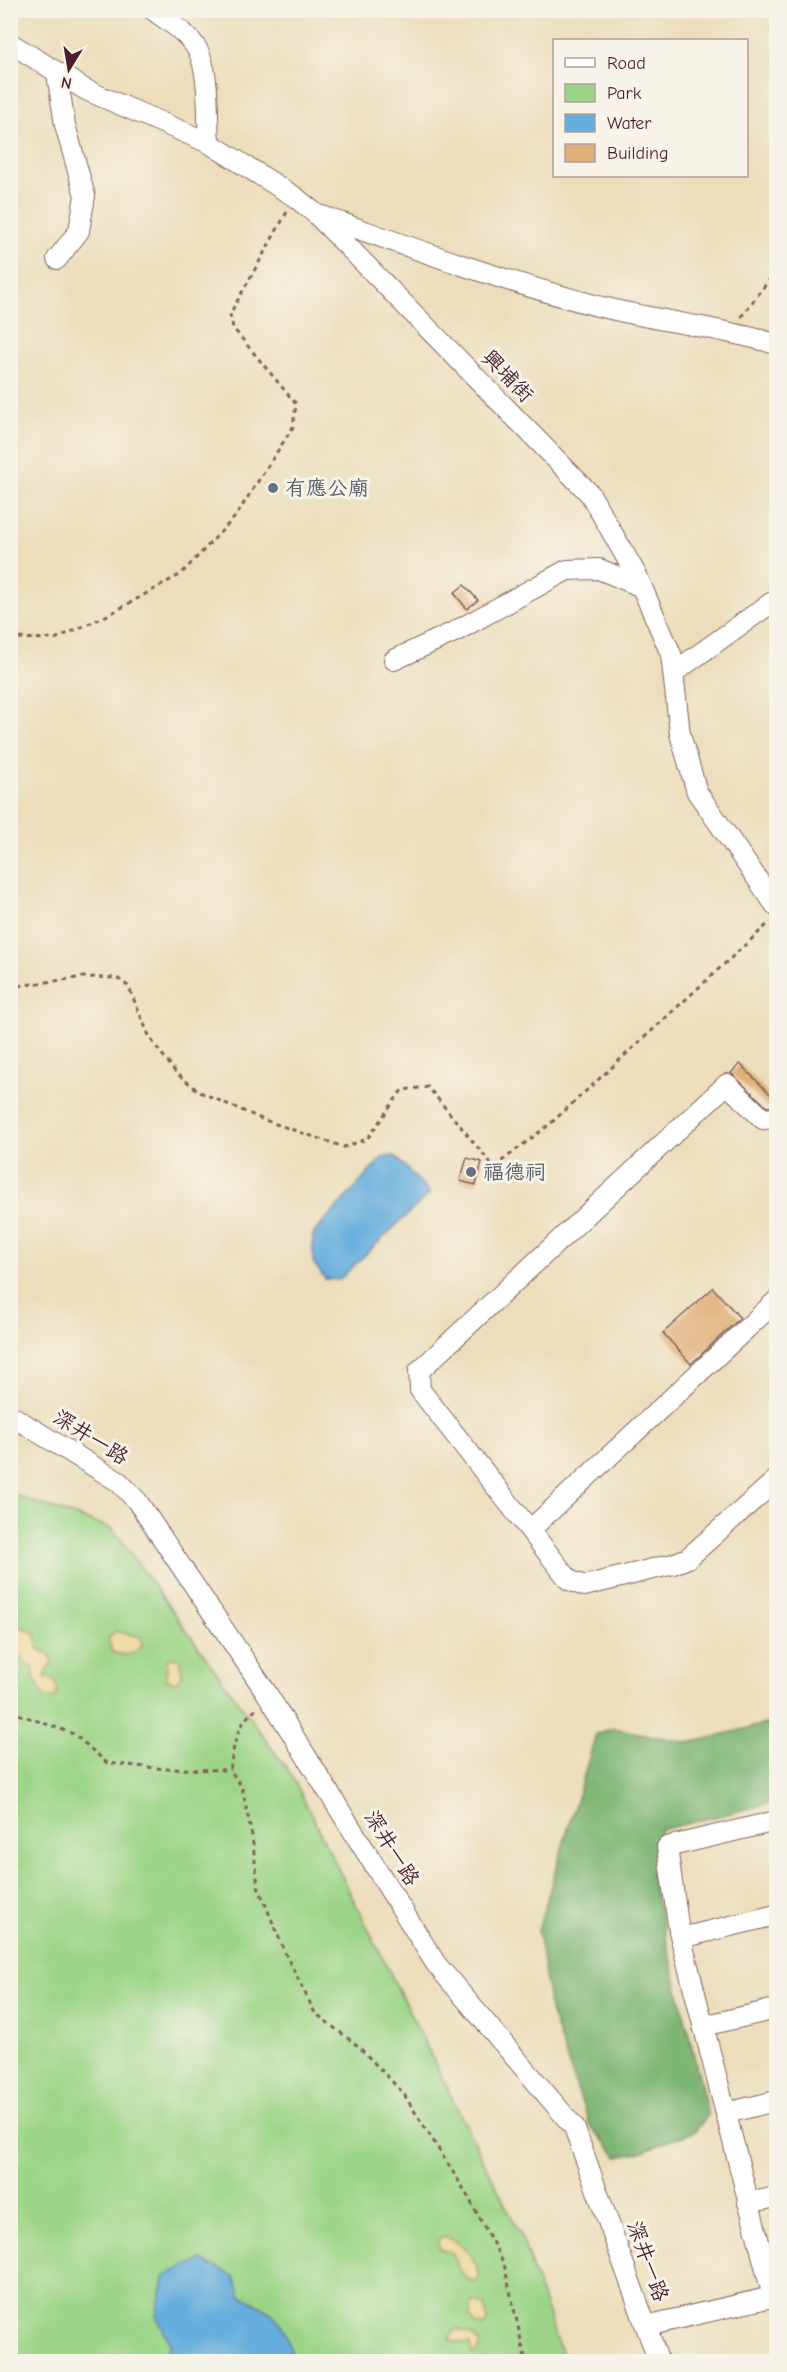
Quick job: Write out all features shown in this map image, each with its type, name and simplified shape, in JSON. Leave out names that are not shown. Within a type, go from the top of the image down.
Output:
[{"type":"street","points":[[153,10],[181,30],[199,54],[206,85],[209,143]]},
{"type":"street","name":"興埔街","points":[[10,44],[86,90],[209,143],[295,197],[316,214],[590,494],[642,587],[671,654],[680,734],[697,792],[777,906]]},
{"type":"street","points":[[57,74],[65,125],[85,196],[79,231],[57,259]]},
{"type":"street","points":[[316,214],[471,269],[589,303],[730,331],[777,344]]},
{"type":"street","points":[[394,660],[456,631],[567,570],[599,569],[642,587]]},
{"type":"street","points":[[673,673],[771,603],[777,606]]},
{"type":"street","points":[[777,1118],[763,1119],[727,1084],[419,1371],[420,1390],[569,1580],[584,1586],[673,1564],[688,1558],[777,1480]]},
{"type":"street","points":[[530,1530],[777,1301]]},
{"type":"street","name":"深井一路","points":[[10,1415],[119,1482],[137,1501],[270,1698],[436,1964],[574,2127],[659,2361]]},
{"type":"street","points":[[646,2326],[775,2296],[748,2203],[681,1938],[667,1847],[777,1821]]},
{"type":"street","points":[[681,1938],[777,1915]]},
{"type":"street","points":[[703,2026],[777,2009]]},
{"type":"street","points":[[726,2113],[777,2101]]},
{"type":"street","points":[[748,2203],[777,2197]]},
{"type":"path","points":[[10,638],[55,639],[110,614],[182,574],[235,517],[287,438],[296,416],[296,404],[233,328],[230,314],[295,197]]},
{"type":"path","points":[[730,331],[777,271]]},
{"type":"path","points":[[10,987],[84,977],[117,978],[128,986],[150,1038],[176,1073],[200,1092],[264,1120],[344,1147],[367,1139],[402,1090],[428,1087],[495,1167],[550,1124],[777,915]]},
{"type":"path","points":[[270,1698],[244,1718],[234,1740],[230,1770],[242,1787],[252,1836],[258,1886],[315,2013],[358,2046],[403,2093],[465,2191],[504,2264],[526,2361]]},
{"type":"path","points":[[10,1711],[74,1734],[107,1762],[166,1769],[230,1770]]},
{"type":"green space","points":[[11,1494],[113,1529],[292,1776],[521,2236],[564,2361],[11,2362]]},
{"type":"green space","points":[[776,1721],[776,1802],[660,1830],[654,1888],[708,2115],[695,2131],[637,2153],[618,2157],[590,2126],[550,2010],[538,1930],[596,1734],[614,1728],[690,1743]]},
{"type":"sand","points":[[11,1611],[16,1625],[36,1634],[38,1649],[50,1654],[52,1665],[47,1667],[45,1678],[54,1680],[58,1689],[55,1698],[45,1698],[34,1677],[33,1666],[23,1661],[19,1653],[11,1647]]},
{"type":"sand","points":[[115,1631],[141,1637],[142,1646],[128,1654],[112,1652],[108,1638]]},
{"type":"sand","points":[[172,1658],[181,1660],[182,1675],[175,1683],[166,1679],[167,1660]]},
{"type":"sand","points":[[10,2075],[16,2076],[19,2088],[11,2099]]},
{"type":"sand","points":[[444,2237],[457,2242],[471,2256],[480,2275],[475,2283],[463,2274],[451,2252],[439,2249],[438,2241]]},
{"type":"sand","points":[[472,2302],[483,2304],[488,2319],[484,2326],[475,2324],[470,2315]]},
{"type":"sand","points":[[457,2329],[473,2335],[480,2343],[477,2352],[472,2354],[470,2344],[451,2341],[450,2337]]},
{"type":"water","points":[[395,1156],[430,1193],[339,1280],[325,1279],[313,1262],[313,1234],[383,1157]]},
{"type":"water","points":[[201,2260],[234,2276],[241,2296],[272,2313],[287,2337],[292,2361],[158,2361],[171,2346],[156,2315],[165,2275]]},
{"type":"building","points":[[464,585],[478,600],[467,609],[454,593]]},
{"type":"building","points":[[740,1064],[777,1101],[775,1106],[767,1107],[731,1073]]},
{"type":"building","name":"福德祠","points":[[467,1158],[482,1162],[476,1185],[460,1181]]},
{"type":"building","points":[[713,1288],[740,1318],[691,1364],[663,1333]]},
{"type":"place","name":"有應公廟","points":[[273,488]]},
{"type":"place","name":"福德祠","points":[[471,1172]]}]
